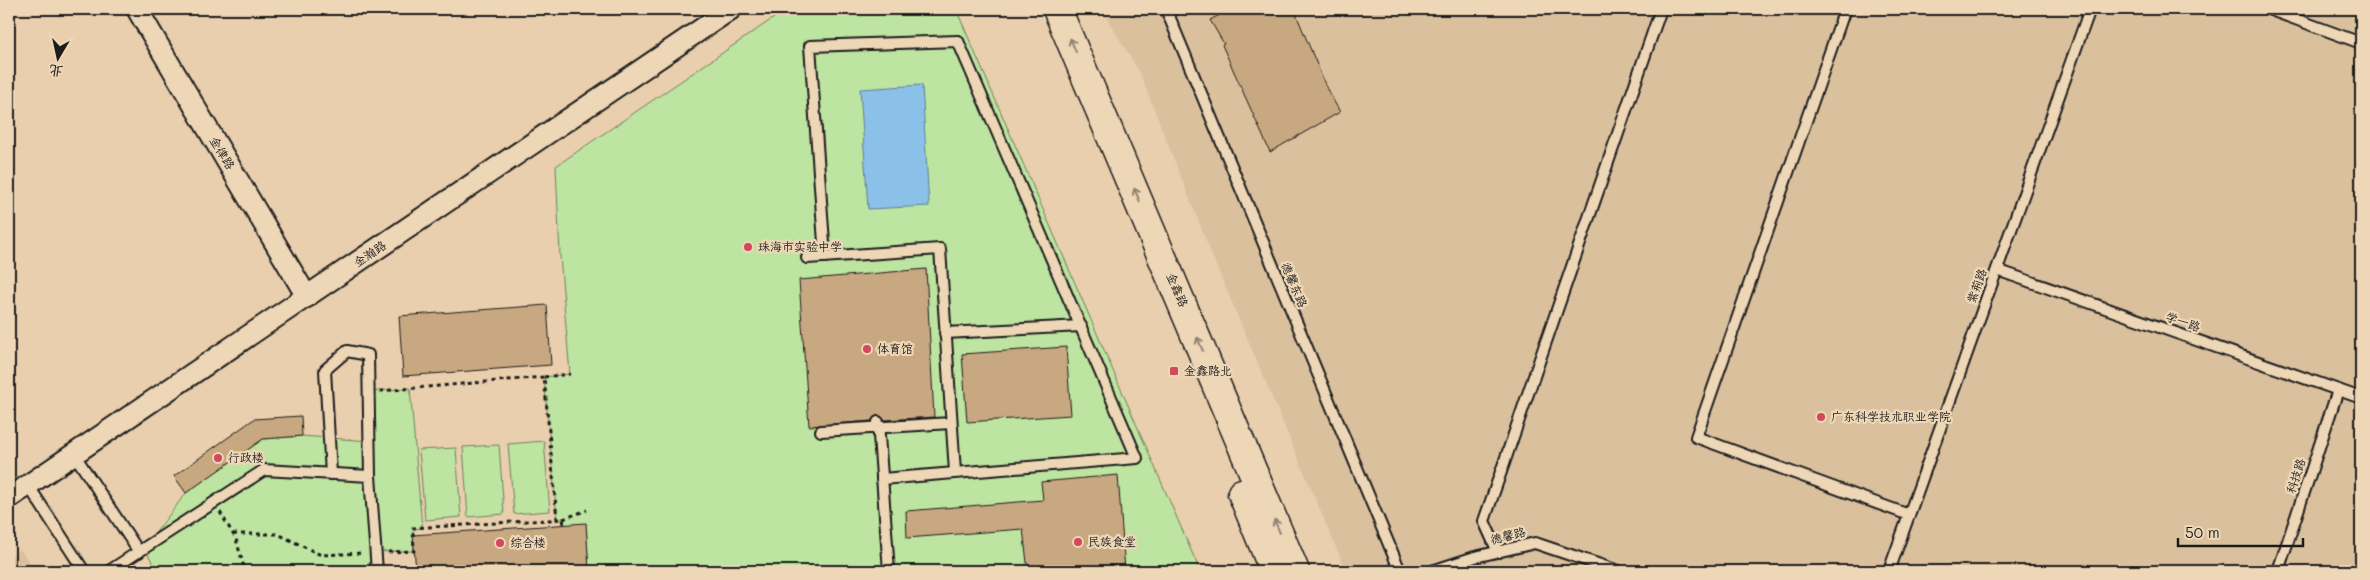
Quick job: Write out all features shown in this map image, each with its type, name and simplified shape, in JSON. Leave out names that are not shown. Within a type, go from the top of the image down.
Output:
[{"type":"street","name":"金律路","points":[[137,9],[307,297]]},
{"type":"street","name":"金瀚路","points":[[9,498],[731,9]]},
{"type":"street","name":"金鑫路","points":[[1037,9],[1152,277],[1274,571]]},
{"type":"street","name":"金鑫路","points":[[1057,9],[1295,571]]},
{"type":"lane","name":"德馨东路","points":[[1166,9],[1400,571]]},
{"type":"lane","points":[[1498,552],[1484,521],[1661,9]]},
{"type":"lane","points":[[1845,9],[1696,437],[1909,516]]},
{"type":"lane","name":"紫荊路","points":[[1889,571],[2090,9]]},
{"type":"lane","points":[[2268,9],[2361,43]]},
{"type":"lane","points":[[825,257],[810,46],[958,41],[1137,458],[882,478]]},
{"type":"lane","points":[[807,258],[940,249],[955,472]]},
{"type":"lane","name":"学一路","points":[[1996,270],[2361,398]]},
{"type":"lane","points":[[945,333],[1080,326]]},
{"type":"lane","points":[[331,474],[325,370],[347,350],[368,355],[370,476],[377,571]]},
{"type":"lane","name":"科技路","points":[[2278,571],[2338,390]]},
{"type":"lane","points":[[821,432],[879,425],[951,423]]},
{"type":"lane","points":[[879,425],[889,571]]},
{"type":"lane","points":[[74,454],[140,552]]},
{"type":"lane","points":[[109,571],[264,470],[370,476]]},
{"type":"lane","points":[[28,485],[84,571]]},
{"type":"lane","name":"德馨路","points":[[1432,571],[1535,542],[1618,571]]},
{"type":"path","points":[[369,392],[570,374]]},
{"type":"path","points":[[544,377],[557,519]]},
{"type":"path","points":[[215,502],[233,534],[245,571]]},
{"type":"path","points":[[233,534],[278,534],[321,555],[414,551],[413,528],[563,519],[587,510]]},
{"type":"path","points":[[563,519],[564,525]]},
{"type":"shaded area","name":"广东科学技术职业学院","points":[[1101,9],[2361,9],[2361,571],[1346,571],[1215,263],[1139,71]]},
{"type":"shaded area","points":[[20,549],[36,571],[9,571],[9,557]]},
{"type":"green space","name":"珠海市实验中学","points":[[787,9],[956,9],[1200,571],[589,571],[586,524],[564,525],[563,519],[557,519],[544,377],[570,374],[560,256],[556,166]]},
{"type":"green space","points":[[410,388],[422,528],[413,529],[414,551],[376,552],[377,571],[158,571],[144,548],[186,493],[263,439],[302,436],[369,441],[369,392]]},
{"type":"green space","points":[[544,441],[550,511],[514,514],[508,444]]},
{"type":"green space","points":[[499,445],[504,514],[468,517],[463,447]]},
{"type":"green space","points":[[456,448],[461,517],[425,520],[419,450]]},
{"type":"water","points":[[922,85],[929,206],[868,209],[860,89]]},
{"type":"building","points":[[1231,9],[1294,9],[1327,89],[1340,112],[1270,152],[1222,45],[1224,44],[1210,20]]},
{"type":"building","name":"体育馆","points":[[926,269],[934,417],[884,420],[881,416],[877,415],[871,421],[809,426],[799,280]]},
{"type":"building","points":[[547,305],[551,365],[403,376],[399,316]]},
{"type":"building","points":[[1066,347],[1071,415],[967,422],[962,354]]},
{"type":"building","name":"行政楼","points":[[301,416],[302,436],[263,439],[186,493],[174,476],[254,419]]},
{"type":"building","points":[[1118,475],[1125,571],[1028,571],[1023,529],[907,538],[906,511],[1043,500],[1041,482]]},
{"type":"building","name":"综合楼","points":[[586,523],[589,571],[416,571],[413,535]]},
{"type":"place","name":"珠海市实验中学","points":[[748,247]]},
{"type":"place","name":"体育馆","points":[[867,349]]},
{"type":"place","name":"金鑫路北","points":[[1174,371]]},
{"type":"place","name":"广东科学技术职业学院","points":[[1821,417]]},
{"type":"place","name":"行政楼","points":[[218,458]]},
{"type":"place","name":"民族食堂","points":[[1078,542]]},
{"type":"place","name":"综合楼","points":[[500,543]]}]
